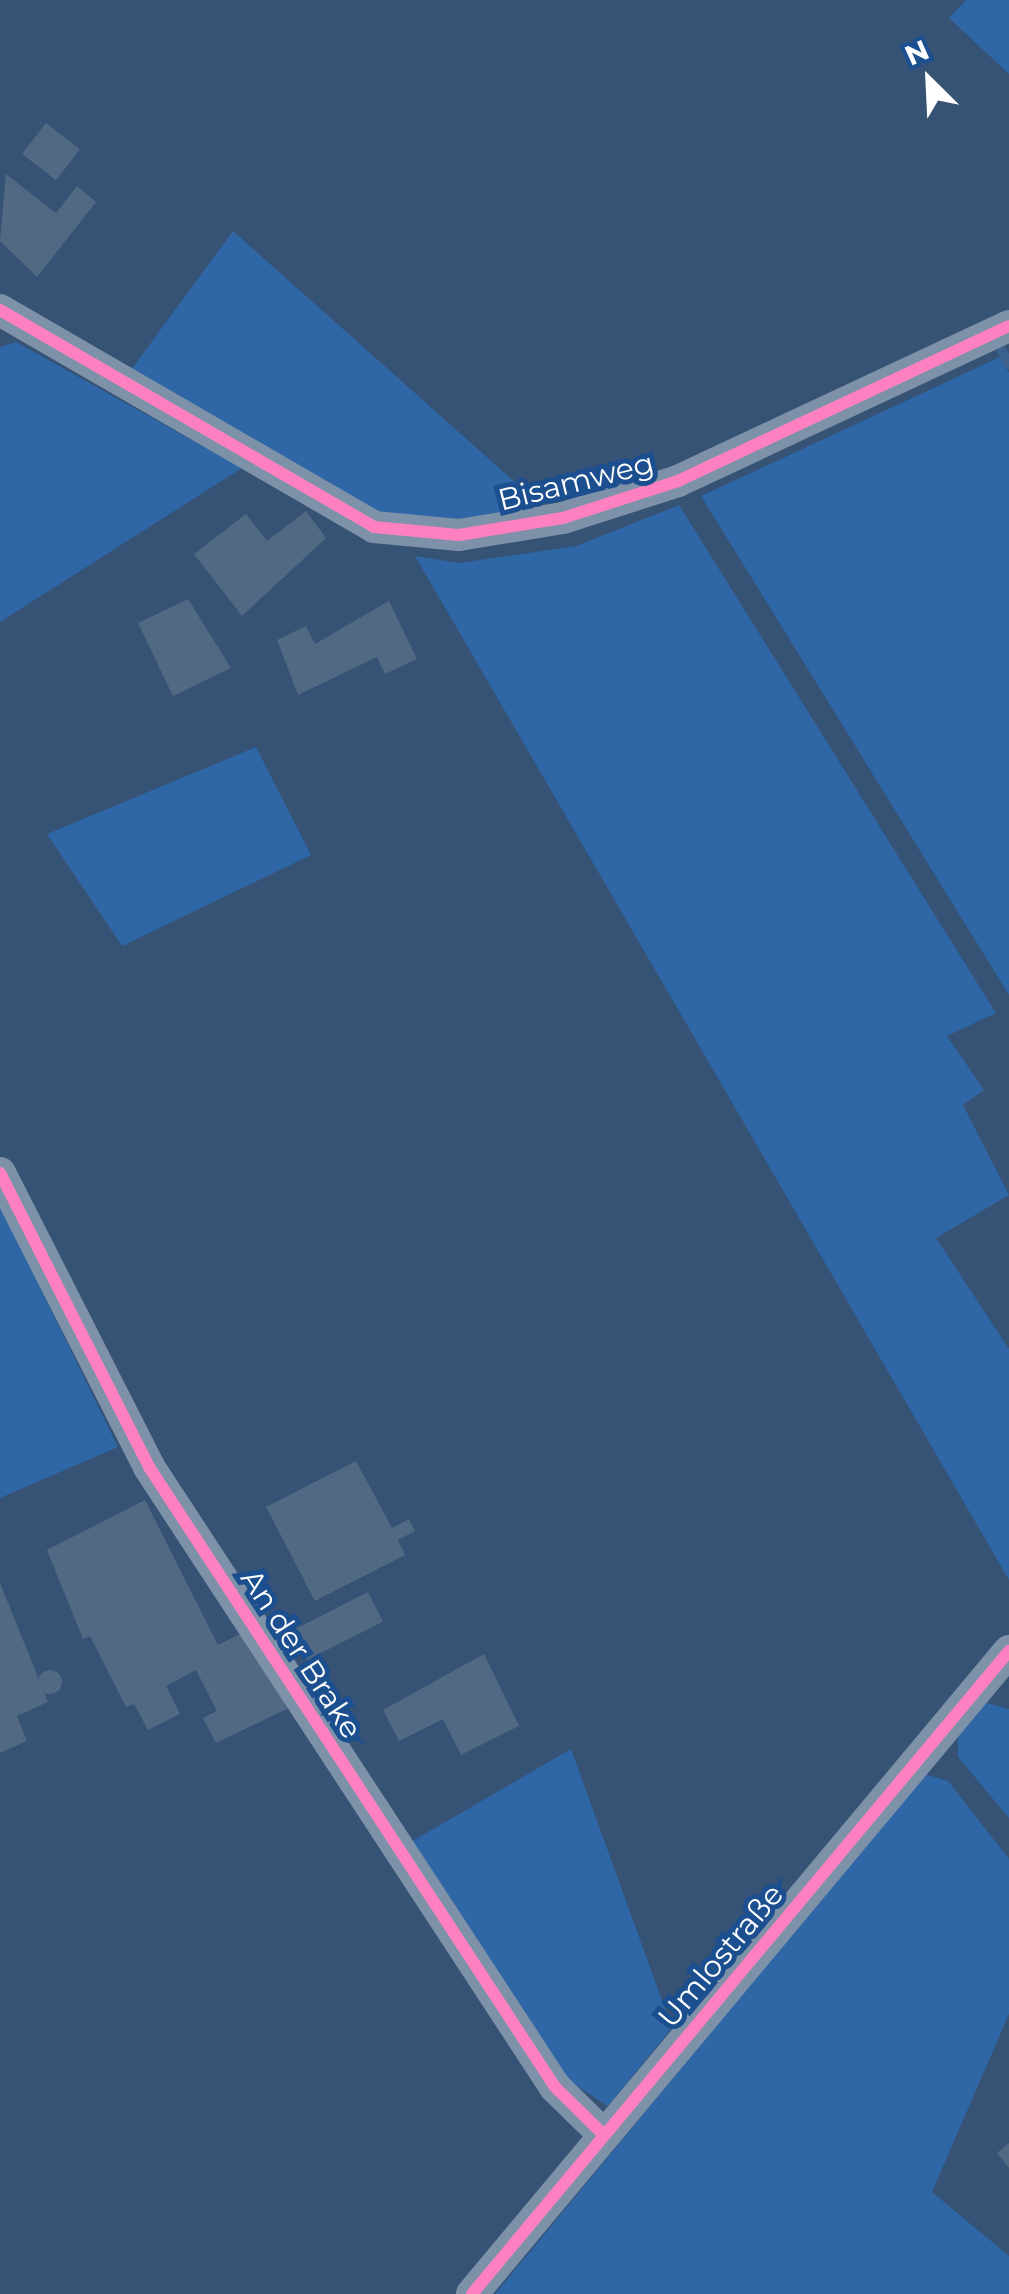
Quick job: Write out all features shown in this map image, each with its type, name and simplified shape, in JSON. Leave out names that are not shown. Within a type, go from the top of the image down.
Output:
[{"type":"street","name":"Bisamweg","points":[[0,310],[374,527],[459,535],[564,518],[678,482],[1009,326]]},
{"type":"street","name":"An der Brake","points":[[0,1172],[149,1468],[554,2087],[603,2134]]},
{"type":"street","name":"Umlostraße","points":[[472,2294],[1009,1651]]},
{"type":"shaded area","points":[[966,0],[1009,0],[1009,74],[949,18]]},
{"type":"shaded area","points":[[233,231],[544,508],[450,521],[377,514],[128,374]]},
{"type":"shaded area","points":[[16,342],[242,468],[0,622],[0,347]]},
{"type":"shaded area","points":[[1000,357],[1009,373],[1009,995],[701,496]]},
{"type":"shaded area","points":[[679,505],[996,1013],[947,1036],[984,1090],[963,1105],[1009,1195],[936,1238],[1009,1349],[1009,1580],[415,556],[459,563],[576,546]]},
{"type":"shaded area","points":[[256,747],[311,855],[122,946],[47,834]]},
{"type":"shaded area","points":[[0,1205],[118,1447],[0,1498]]},
{"type":"shaded area","points":[[987,1703],[1009,1709],[1009,1818],[958,1757],[958,1731]]},
{"type":"shaded area","points":[[571,1749],[672,2028],[608,2106],[558,2074],[409,1843]]},
{"type":"shaded area","points":[[924,1774],[948,1781],[1009,1859],[1009,2014],[932,2192],[1009,2256],[1009,2294],[495,2294]]},
{"type":"building","points":[[46,123],[80,149],[56,180],[22,154]]},
{"type":"building","points":[[6,174],[56,213],[77,186],[96,202],[37,277],[0,241]]},
{"type":"building","points":[[306,511],[326,538],[242,616],[194,554],[246,514],[267,541]]},
{"type":"building","points":[[188,599],[231,668],[173,696],[138,623]]},
{"type":"building","points":[[389,601],[417,659],[385,674],[377,657],[298,695],[277,640],[306,626],[315,644]]},
{"type":"building","points":[[356,1461],[392,1528],[409,1519],[415,1531],[398,1540],[405,1555],[315,1601],[266,1507]]},
{"type":"building","points":[[145,1500],[218,1645],[246,1631],[291,1707],[216,1743],[203,1718],[217,1711],[196,1670],[166,1686],[180,1714],[148,1730],[134,1704],[126,1707],[90,1636],[83,1639],[47,1550]]},
{"type":"building","points":[[0,1583],[48,1702],[17,1716],[27,1741],[0,1753]]},
{"type":"building","points":[[368,1592],[383,1621],[307,1660],[292,1631]]},
{"type":"building","points":[[484,1654],[519,1726],[461,1755],[443,1719],[399,1741],[383,1710]]},
{"type":"building","points":[[50,1670],[62,1682],[50,1694],[38,1682]]},
{"type":"building","points":[[1009,2143],[1009,2168],[997,2153]]},
{"type":"waterway","points":[[1002,351],[1009,364]]},
{"type":"cycle path","points":[[0,310],[374,527],[459,535],[563,518],[678,481],[1009,326]]},
{"type":"cycle path","points":[[0,1173],[149,1467],[555,2087],[603,2134]]},
{"type":"cycle path","points":[[472,2294],[1009,1651]]}]
